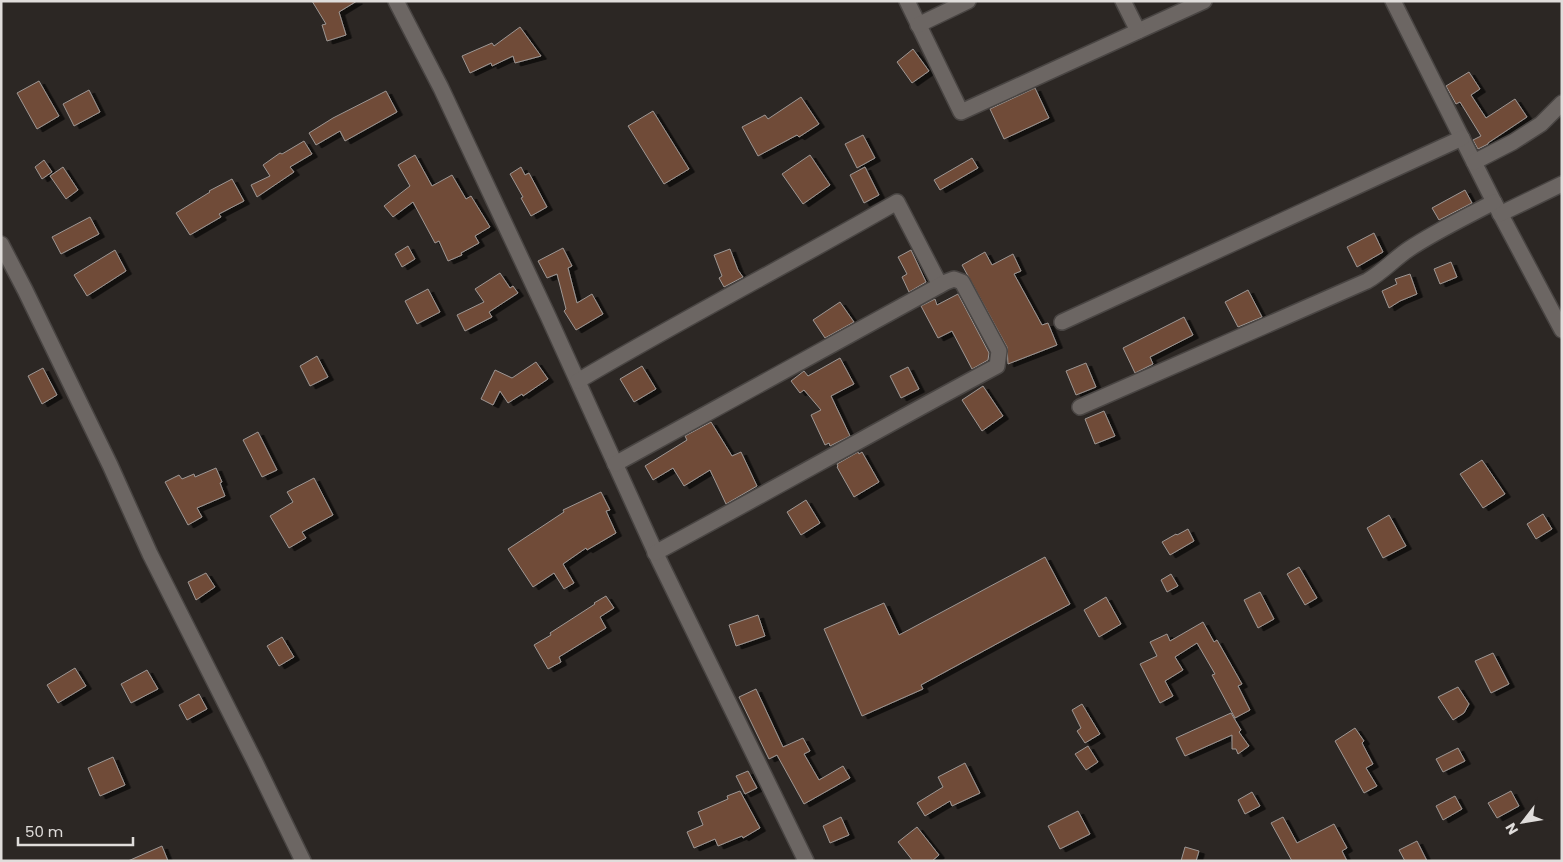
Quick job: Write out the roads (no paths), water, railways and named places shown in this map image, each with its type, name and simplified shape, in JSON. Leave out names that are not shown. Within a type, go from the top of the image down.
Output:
[{"type":"street","points":[[396,1],[441,88],[578,381],[655,553],[806,861]]},
{"type":"street","points":[[907,1],[961,112],[1204,1]]},
{"type":"street","points":[[918,24],[968,1]]},
{"type":"street","points":[[1123,1],[1138,31]]},
{"type":"street","points":[[1393,1],[1497,208],[1562,330]]},
{"type":"street","points":[[1474,162],[1513,142],[1541,124],[1562,103]]},
{"type":"street","points":[[1062,322],[1462,138]]},
{"type":"street","points":[[1080,407],[1367,281],[1382,272],[1410,248],[1497,208],[1562,184]]},
{"type":"street","points":[[578,381],[668,328],[824,244],[897,202],[940,285]]},
{"type":"street","points":[[1,244],[101,447],[150,554],[303,861]]},
{"type":"street","points":[[615,464],[954,279],[962,282],[998,351],[997,366],[889,423],[754,500],[655,553]]}]
